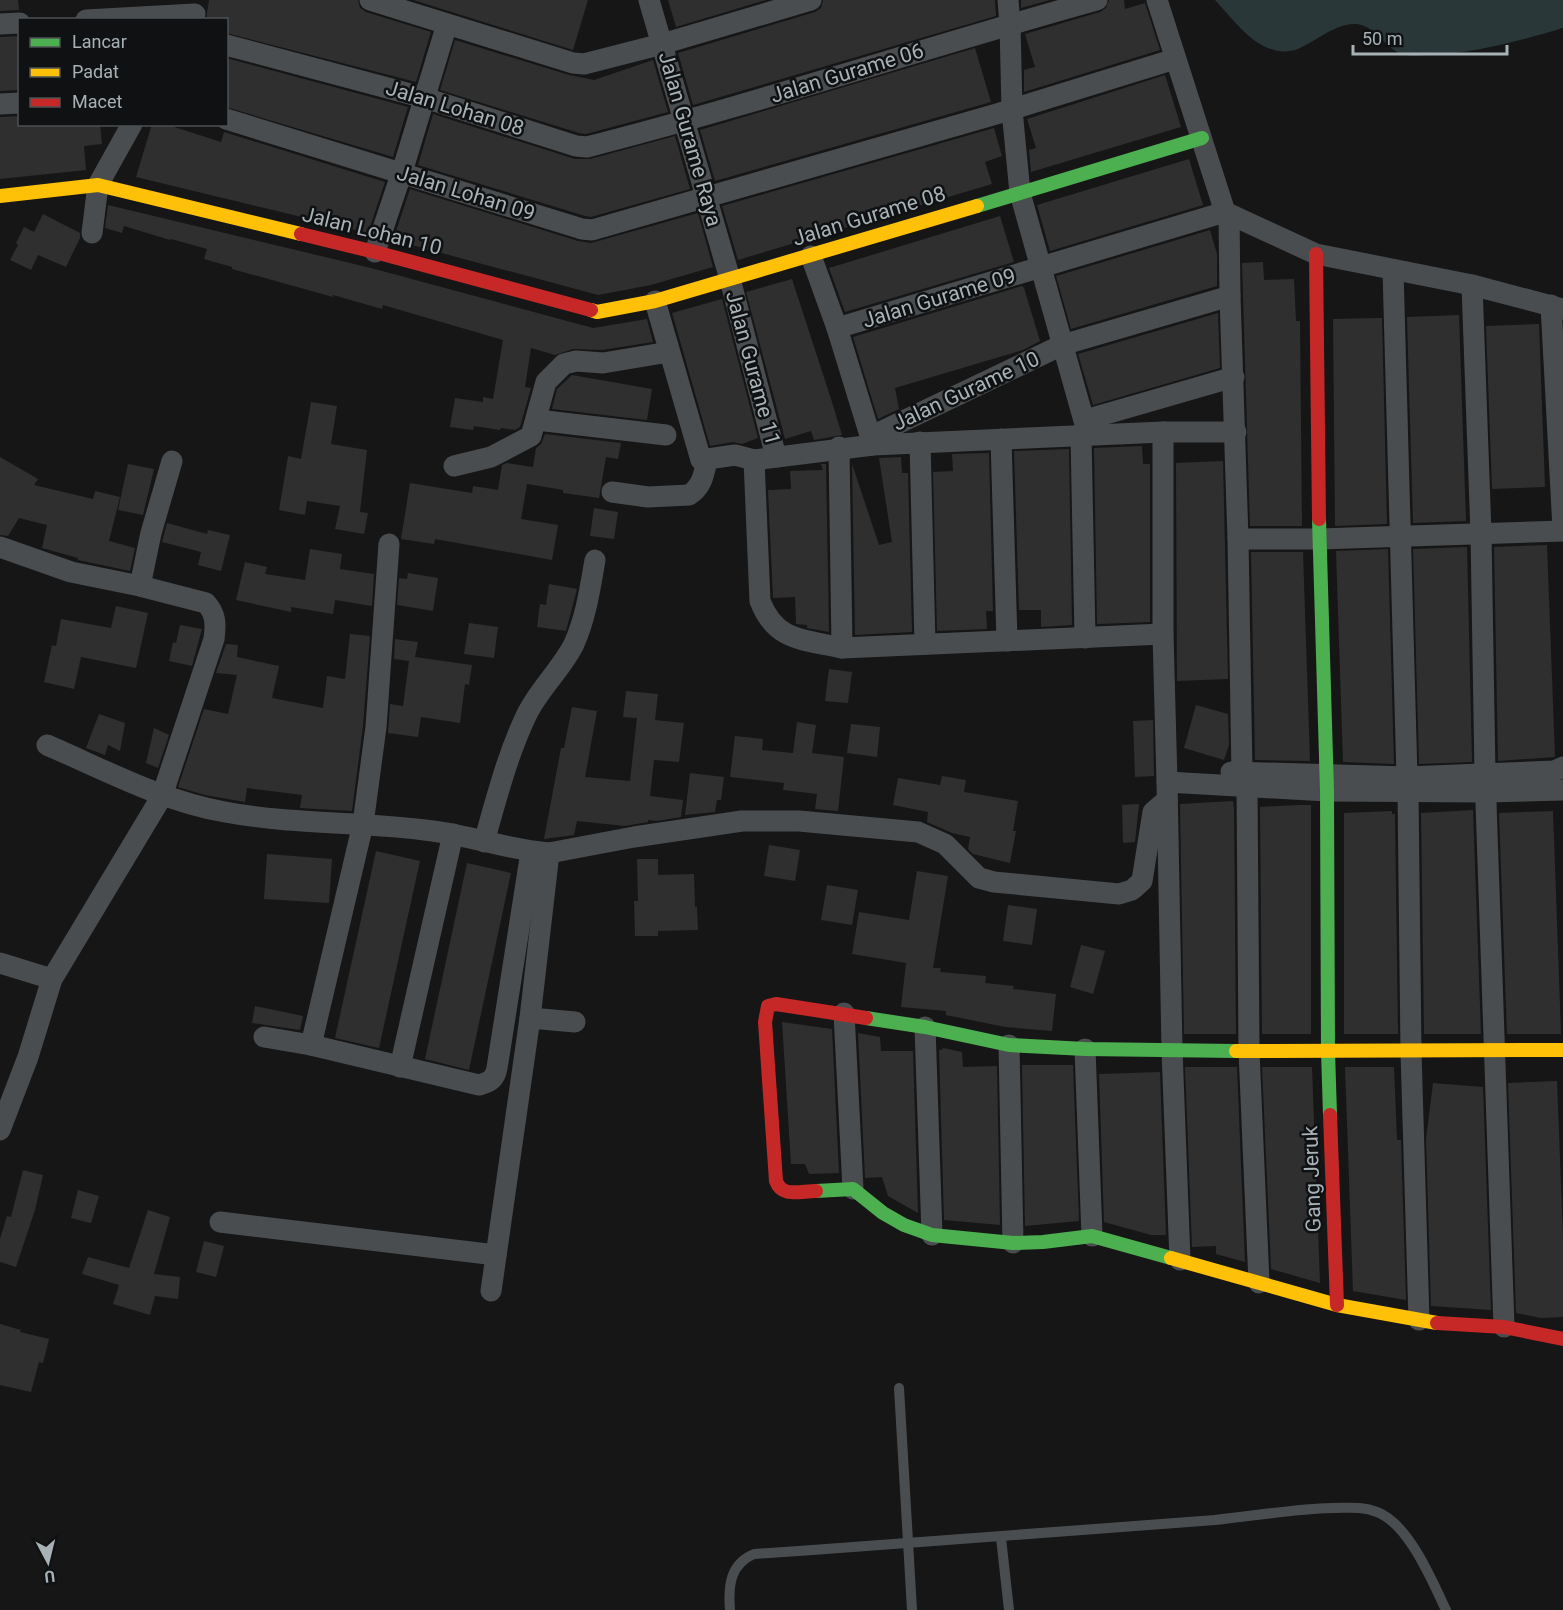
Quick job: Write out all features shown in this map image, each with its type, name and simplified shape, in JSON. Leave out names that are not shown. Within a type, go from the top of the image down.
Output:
[{"type":"street","points":[[370,0],[573,63],[584,64],[662,44],[812,0]]},
{"type":"street","name":"Jalan Gurame Raya","points":[[649,0],[730,279]]},
{"type":"street","points":[[1008,0],[1011,24],[1012,110],[1020,193],[1085,430],[1085,638]]},
{"type":"street","name":"Jalan Gurame 06","points":[[684,122],[1097,0]]},
{"type":"street","points":[[1157,0],[1227,214],[1236,432],[1248,1051],[1259,1283]]},
{"type":"street","points":[[111,18],[197,11]]},
{"type":"street","points":[[0,24],[18,23]]},
{"type":"street","points":[[375,252],[447,24]]},
{"type":"street","name":"Jalan Lohan 08","points":[[228,46],[424,98],[581,147],[684,122]]},
{"type":"street","name":"Jalan Lohan 09","points":[[228,120],[582,229],[592,230],[1012,110],[1175,59]]},
{"type":"street","points":[[0,104],[18,103]]},
{"type":"street","points":[[92,233],[98,185],[131,126]]},
{"type":"street","name":"Jalan Gurame 08","points":[[730,279],[1202,138]]},
{"type":"street","name":"Jalan Lohan 10","points":[[0,196],[98,185],[375,252],[592,312],[655,301],[730,279]]},
{"type":"street","points":[[1227,214],[1316,254],[1472,285],[1557,307],[1563,530],[1238,539]]},
{"type":"street","name":"Jalan Gurame 09","points":[[837,328],[1227,214]]},
{"type":"street","name":"Gang Jeruk","points":[[1316,254],[1319,538],[1327,782],[1328,1051],[1337,1305]]},
{"type":"street","name":"Jalan Gurame 10","points":[[812,256],[872,441],[1062,345],[1230,296]]},
{"type":"street","points":[[1393,270],[1402,535],[1411,1052],[1419,1320]]},
{"type":"street","name":"Jalan Gurame 11","points":[[730,279],[776,457]]},
{"type":"street","points":[[1472,285],[1504,1327]]},
{"type":"street","points":[[612,492],[648,497],[689,495],[699,487],[703,460],[655,301]]},
{"type":"street","points":[[454,466],[480,460],[522,443],[531,436],[546,382],[564,364],[576,361],[603,363],[669,352]]},
{"type":"street","points":[[1085,430],[1234,377]]},
{"type":"street","points":[[537,420],[666,435]]},
{"type":"street","points":[[703,460],[735,455],[754,459],[776,457],[872,441],[1001,439],[1085,430],[1236,432]]},
{"type":"street","points":[[1163,432],[1163,634],[1172,1050],[1180,1260]]},
{"type":"street","points":[[1001,439],[1007,641]]},
{"type":"street","points":[[920,442],[925,644]]},
{"type":"street","points":[[839,447],[842,648]]},
{"type":"street","points":[[754,459],[760,601],[765,614],[777,629],[795,638],[842,648],[1163,634]]},
{"type":"street","points":[[140,586],[151,532],[172,461]]},
{"type":"street","points":[[311,1046],[363,824],[376,728],[388,544]]},
{"type":"street","points":[[0,547],[71,572],[206,603],[215,620],[214,639],[162,796],[52,979],[28,1057],[0,1127]]},
{"type":"street","points":[[484,842],[503,777],[526,716],[574,644],[588,606],[595,560]]},
{"type":"street","points":[[47,745],[162,796],[225,812],[313,823],[363,824],[453,834],[540,852],[742,821],[799,820],[918,832],[945,844],[979,878],[994,882],[1119,894],[1132,890],[1142,881],[1153,812],[1167,784]]},
{"type":"street","points":[[1486,783],[1554,771],[1563,767]]},
{"type":"street","points":[[1167,784],[1244,780],[1408,784],[1486,783],[1563,790]]},
{"type":"street","points":[[400,1067],[453,834]]},
{"type":"street","points":[[491,1290],[530,1018],[540,852]]},
{"type":"street","points":[[264,1037],[480,1085],[490,1082],[495,1076],[540,852]]},
{"type":"street","points":[[0,963],[52,979]]},
{"type":"street","points":[[1563,1050],[1411,1052],[1085,1049],[1009,1045],[925,1027],[844,1013],[772,1004],[765,1012],[776,1181],[779,1189],[787,1193],[854,1189],[883,1213],[904,1225],[932,1235],[1013,1243],[1092,1236],[1337,1305],[1419,1320],[1468,1326],[1504,1327],[1563,1339]]},
{"type":"street","points":[[844,1013],[854,1189]]},
{"type":"street","points":[[530,1018],[575,1022]]},
{"type":"street","points":[[925,1027],[932,1235]]},
{"type":"street","points":[[1009,1045],[1013,1243]]},
{"type":"street","points":[[1085,1049],[1092,1236]]},
{"type":"street","points":[[220,1222],[496,1255]]},
{"type":"lane","points":[[899,1388],[912,1610]]},
{"type":"lane","points":[[730,1610],[730,1581],[735,1568],[745,1558],[754,1554],[1000,1538],[1228,1519],[1301,1509],[1362,1507],[1379,1512],[1390,1519],[1408,1540],[1431,1578],[1446,1610]]},
{"type":"lane","points":[[1000,1538],[1009,1610]]},
{"type":"shaded area","points":[[1215,0],[1563,0],[1563,28],[1480,49],[1412,56],[1399,53],[1370,29],[1353,24],[1335,29],[1298,49],[1282,51],[1271,49],[1250,37]]},
{"type":"building","points":[[0,0],[18,0],[19,10],[0,11]]},
{"type":"building","points":[[209,0],[358,0],[360,8],[366,12],[431,32],[416,82],[228,34],[228,18],[206,18]]},
{"type":"building","points":[[413,0],[588,0],[573,50]]},
{"type":"building","points":[[668,0],[766,0],[676,27]]},
{"type":"building","points":[[823,0],[995,0],[996,16],[693,105],[678,53],[815,12],[821,8]]},
{"type":"building","points":[[1021,0],[1050,0],[1021,8]]},
{"type":"building","points":[[1109,0],[1124,0],[1125,9],[1145,3],[1160,50],[1024,92],[1024,70],[1035,67],[1025,34],[1100,12],[1106,8]]},
{"type":"building","points":[[18,36],[18,90],[0,91],[0,37]]},
{"type":"building","points":[[455,40],[569,75],[594,80],[653,60],[668,112],[586,134],[440,90]]},
{"type":"building","points":[[975,48],[991,102],[715,181],[700,130]]},
{"type":"building","points":[[228,59],[408,107],[393,157],[228,108]]},
{"type":"building","points":[[1165,75],[1181,127],[1031,172],[1029,150],[1036,148],[1027,119]]},
{"type":"building","points":[[433,114],[575,159],[590,159],[675,136],[690,189],[591,217],[585,216],[418,165]]},
{"type":"building","points":[[18,116],[18,126],[100,126],[102,144],[84,146],[86,170],[0,179],[0,117]]},
{"type":"building","points":[[151,126],[171,126],[221,142],[224,132],[385,182],[368,233],[136,177]]},
{"type":"building","points":[[994,128],[1002,156],[985,162],[992,184],[738,260],[722,206]]},
{"type":"building","points":[[1189,159],[1203,205],[1050,251],[1037,205]]},
{"type":"building","points":[[410,189],[578,241],[591,243],[698,213],[713,267],[651,285],[598,295],[393,240]]},
{"type":"building","points":[[108,205],[371,268],[593,328],[647,319],[653,342],[602,350],[573,349],[555,355],[531,348],[525,387],[531,388],[520,427],[515,430],[501,428],[500,430],[474,426],[473,430],[450,427],[455,398],[483,402],[483,397],[493,399],[503,340],[383,305],[382,309],[232,269],[232,267],[204,259],[207,249],[124,226],[122,233],[105,228]]},
{"type":"building","points":[[43,214],[80,233],[80,238],[66,267],[38,255],[31,270],[10,260],[24,227],[34,232]]},
{"type":"building","points":[[1000,216],[1014,262],[845,312],[829,268]]},
{"type":"building","points":[[1210,230],[1217,254],[1217,286],[1071,329],[1056,276]]},
{"type":"building","points":[[1263,262],[1264,280],[1294,279],[1296,321],[1300,321],[1302,526],[1250,526],[1242,263]]},
{"type":"building","points":[[792,279],[842,435],[814,440],[811,431],[785,439],[746,292]]},
{"type":"building","points":[[1022,286],[1040,341],[1023,350],[895,388],[899,409],[878,419],[853,337]]},
{"type":"building","points":[[722,299],[758,438],[742,444],[733,442],[710,446],[672,313]]},
{"type":"building","points":[[1218,313],[1220,368],[1093,405],[1078,354]]},
{"type":"building","points":[[1459,315],[1466,521],[1413,523],[1407,317]]},
{"type":"building","points":[[1382,318],[1387,524],[1335,526],[1333,319]]},
{"type":"building","points":[[1539,324],[1545,487],[1492,489],[1486,326]]},
{"type":"building","points":[[572,375],[652,389],[647,420],[552,409],[557,389]]},
{"type":"building","points":[[311,402],[337,406],[331,444],[367,450],[360,512],[368,513],[364,534],[335,529],[340,506],[307,501],[305,515],[279,510],[288,456],[301,459]]},
{"type":"building","points":[[545,434],[621,443],[618,459],[606,457],[599,498],[563,493],[563,490],[527,484],[521,519],[558,525],[552,560],[435,539],[434,544],[401,539],[410,483],[472,493],[473,486],[498,490],[502,465],[507,463],[533,467],[536,448],[541,444]]},
{"type":"building","points":[[1142,446],[1143,464],[1150,464],[1150,622],[1097,624],[1094,448]]},
{"type":"building","points":[[1069,449],[1072,625],[1041,627],[1041,610],[1019,610],[1014,451]]},
{"type":"building","points":[[989,453],[993,611],[986,611],[987,629],[937,631],[933,472],[953,471],[952,454]]},
{"type":"building","points":[[0,457],[38,479],[34,485],[93,499],[95,491],[120,497],[109,541],[135,548],[130,571],[78,560],[78,558],[42,548],[47,525],[19,518],[8,536],[0,535]]},
{"type":"building","points":[[901,457],[902,473],[908,473],[912,632],[855,635],[852,464],[879,545],[892,542],[879,458]]},
{"type":"building","points":[[1223,461],[1228,679],[1177,681],[1176,463]]},
{"type":"building","points":[[128,464],[154,469],[143,515],[118,510]]},
{"type":"building","points":[[821,464],[826,464],[829,632],[796,624],[795,597],[773,598],[768,490],[791,489],[790,471],[823,470]]},
{"type":"building","points":[[594,508],[618,512],[614,539],[590,536]]},
{"type":"building","points":[[167,523],[207,534],[208,530],[230,535],[221,571],[198,565],[201,552],[162,542]]},
{"type":"building","points":[[1547,545],[1555,757],[1498,761],[1494,547]]},
{"type":"building","points":[[1467,547],[1472,762],[1419,764],[1413,549]]},
{"type":"building","points":[[310,549],[342,554],[340,569],[374,574],[372,606],[335,600],[333,614],[291,607],[291,612],[236,600],[245,562],[267,567],[265,574],[305,580]]},
{"type":"building","points":[[1388,549],[1394,764],[1343,762],[1336,551]]},
{"type":"building","points":[[1251,552],[1303,552],[1310,761],[1255,760]]},
{"type":"building","points":[[408,573],[438,578],[433,611],[397,605],[399,578],[407,579]]},
{"type":"building","points":[[549,584],[577,589],[566,631],[537,627],[540,604],[546,605]]},
{"type":"building","points":[[116,606],[148,613],[136,668],[81,657],[74,689],[44,682],[52,645],[56,646],[61,619],[111,628]]},
{"type":"building","points":[[469,623],[498,627],[494,658],[464,654]]},
{"type":"building","points":[[180,625],[202,629],[192,666],[169,661]]},
{"type":"building","points":[[350,634],[370,636],[363,726],[352,811],[300,808],[302,795],[247,788],[245,802],[205,795],[178,787],[204,709],[228,714],[237,675],[216,673],[226,644],[238,645],[237,657],[279,666],[272,698],[323,708],[327,676],[345,679]]},
{"type":"building","points":[[395,639],[418,642],[415,657],[472,665],[469,685],[465,684],[460,723],[421,717],[418,737],[388,733],[390,704],[403,706],[409,661],[394,659]]},
{"type":"building","points":[[829,669],[852,672],[848,703],[825,701]]},
{"type":"building","points":[[626,691],[658,694],[655,720],[684,723],[679,762],[654,760],[650,796],[683,800],[681,817],[657,821],[648,820],[648,822],[625,826],[577,821],[574,835],[544,839],[561,748],[564,748],[572,707],[597,711],[585,777],[630,781],[637,718],[623,717]]},
{"type":"building","points":[[1196,705],[1228,714],[1229,745],[1224,760],[1184,748]]},
{"type":"building","points":[[99,714],[125,723],[120,751],[108,745],[105,755],[86,748]]},
{"type":"building","points":[[1153,720],[1154,776],[1135,777],[1133,721]]},
{"type":"building","points":[[797,722],[816,725],[812,753],[844,757],[838,811],[815,809],[817,794],[783,790],[784,783],[730,777],[735,736],[763,739],[762,750],[793,753]]},
{"type":"building","points":[[851,724],[880,727],[877,757],[847,753]]},
{"type":"building","points":[[154,728],[169,735],[158,768],[146,763]]},
{"type":"building","points":[[690,773],[724,777],[721,800],[717,800],[715,812],[685,815]]},
{"type":"building","points":[[942,776],[966,780],[964,792],[1018,801],[1013,831],[1016,831],[1010,863],[973,854],[968,849],[970,837],[952,833],[927,822],[928,812],[893,805],[898,778],[940,785]]},
{"type":"building","points":[[1233,801],[1236,1034],[1184,1034],[1180,804]]},
{"type":"building","points":[[1139,804],[1135,842],[1123,843],[1122,805]]},
{"type":"building","points":[[1311,805],[1311,1034],[1262,1034],[1260,807]]},
{"type":"building","points":[[1473,810],[1481,1034],[1424,1034],[1421,813]]},
{"type":"building","points":[[1392,811],[1392,814],[1395,814],[1398,1034],[1344,1034],[1344,813]]},
{"type":"building","points":[[1553,811],[1561,1034],[1507,1034],[1499,813]]},
{"type":"building","points":[[769,845],[800,850],[795,881],[764,876]]},
{"type":"building","points":[[376,851],[420,861],[379,1048],[335,1038]]},
{"type":"building","points":[[267,854],[332,859],[329,903],[264,899]]},
{"type":"building","points":[[637,859],[658,859],[658,875],[694,874],[698,930],[658,931],[658,936],[635,936],[634,901],[638,901]]},
{"type":"building","points":[[467,863],[511,873],[469,1070],[425,1059]]},
{"type":"building","points":[[917,871],[948,876],[933,968],[941,968],[940,972],[986,976],[985,983],[1014,986],[1013,989],[1056,994],[1052,1031],[1005,1027],[946,1015],[946,1011],[901,1007],[906,963],[852,954],[859,912],[909,920]]},
{"type":"building","points":[[827,885],[858,890],[852,925],[821,920]]},
{"type":"building","points":[[1008,905],[1037,909],[1032,945],[1003,941]]},
{"type":"building","points":[[1081,945],[1105,951],[1093,994],[1070,987]]},
{"type":"building","points":[[255,1006],[303,1016],[300,1030],[252,1023]]},
{"type":"building","points":[[782,1022],[832,1029],[839,1173],[809,1174],[805,1164],[791,1164]]},
{"type":"building","points":[[858,1033],[880,1037],[881,1051],[913,1051],[918,1213],[888,1196],[882,1177],[865,1178]]},
{"type":"building","points":[[943,1048],[962,1052],[963,1067],[997,1066],[1000,1225],[944,1220],[939,1050]]},
{"type":"building","points":[[1022,1065],[1073,1065],[1079,1221],[1025,1226]]},
{"type":"building","points":[[1185,1067],[1237,1067],[1245,1262],[1216,1254],[1216,1246],[1192,1247]]},
{"type":"building","points":[[1262,1067],[1312,1067],[1320,1283],[1271,1269]]},
{"type":"building","points":[[1345,1067],[1394,1067],[1397,1140],[1401,1140],[1406,1300],[1353,1291]]},
{"type":"building","points":[[1160,1072],[1166,1235],[1151,1235],[1104,1222],[1099,1074]]},
{"type":"building","points":[[1557,1081],[1563,1238],[1563,1317],[1541,1318],[1516,1313],[1508,1083]]},
{"type":"building","points":[[1433,1083],[1483,1087],[1491,1310],[1431,1306],[1426,1139]]},
{"type":"building","points":[[23,1170],[43,1175],[35,1210],[16,1267],[0,1262],[0,1239],[7,1216],[11,1217]]},
{"type":"building","points":[[78,1190],[99,1196],[91,1223],[71,1218]]},
{"type":"building","points":[[148,1210],[170,1217],[154,1274],[180,1277],[178,1299],[155,1296],[150,1315],[113,1304],[119,1285],[82,1274],[88,1257],[129,1268]]},
{"type":"building","points":[[204,1241],[224,1246],[216,1277],[196,1272]]},
{"type":"building","points":[[0,1324],[49,1339],[43,1363],[39,1362],[31,1392],[0,1385]]},
{"type":"traffic: fast","points":[[977,206],[1202,138]]},
{"type":"traffic: fast","points":[[1319,519],[1327,791],[1330,1115]]},
{"type":"traffic: fast","points":[[866,1018],[925,1027],[1009,1045],[1085,1049],[1236,1051]]},
{"type":"traffic: fast","points":[[816,1191],[853,1189],[883,1213],[904,1225],[932,1235],[1013,1243],[1092,1236],[1171,1258]]},
{"type":"traffic: slow","points":[[0,196],[98,185],[301,234]]},
{"type":"traffic: slow","points":[[591,310],[597,312],[655,301],[977,206]]},
{"type":"traffic: slow","points":[[1236,1051],[1563,1050]]},
{"type":"traffic: slow","points":[[1171,1258],[1337,1305],[1437,1323]]},
{"type":"traffic: jam","points":[[301,234],[591,310]]},
{"type":"traffic: jam","points":[[1316,254],[1319,519]]},
{"type":"traffic: jam","points":[[816,1191],[787,1192],[776,1181],[765,1022],[768,1006],[776,1004],[866,1018]]},
{"type":"traffic: jam","points":[[1330,1115],[1337,1305]]},
{"type":"traffic: jam","points":[[1437,1323],[1504,1327],[1563,1339]]}]
